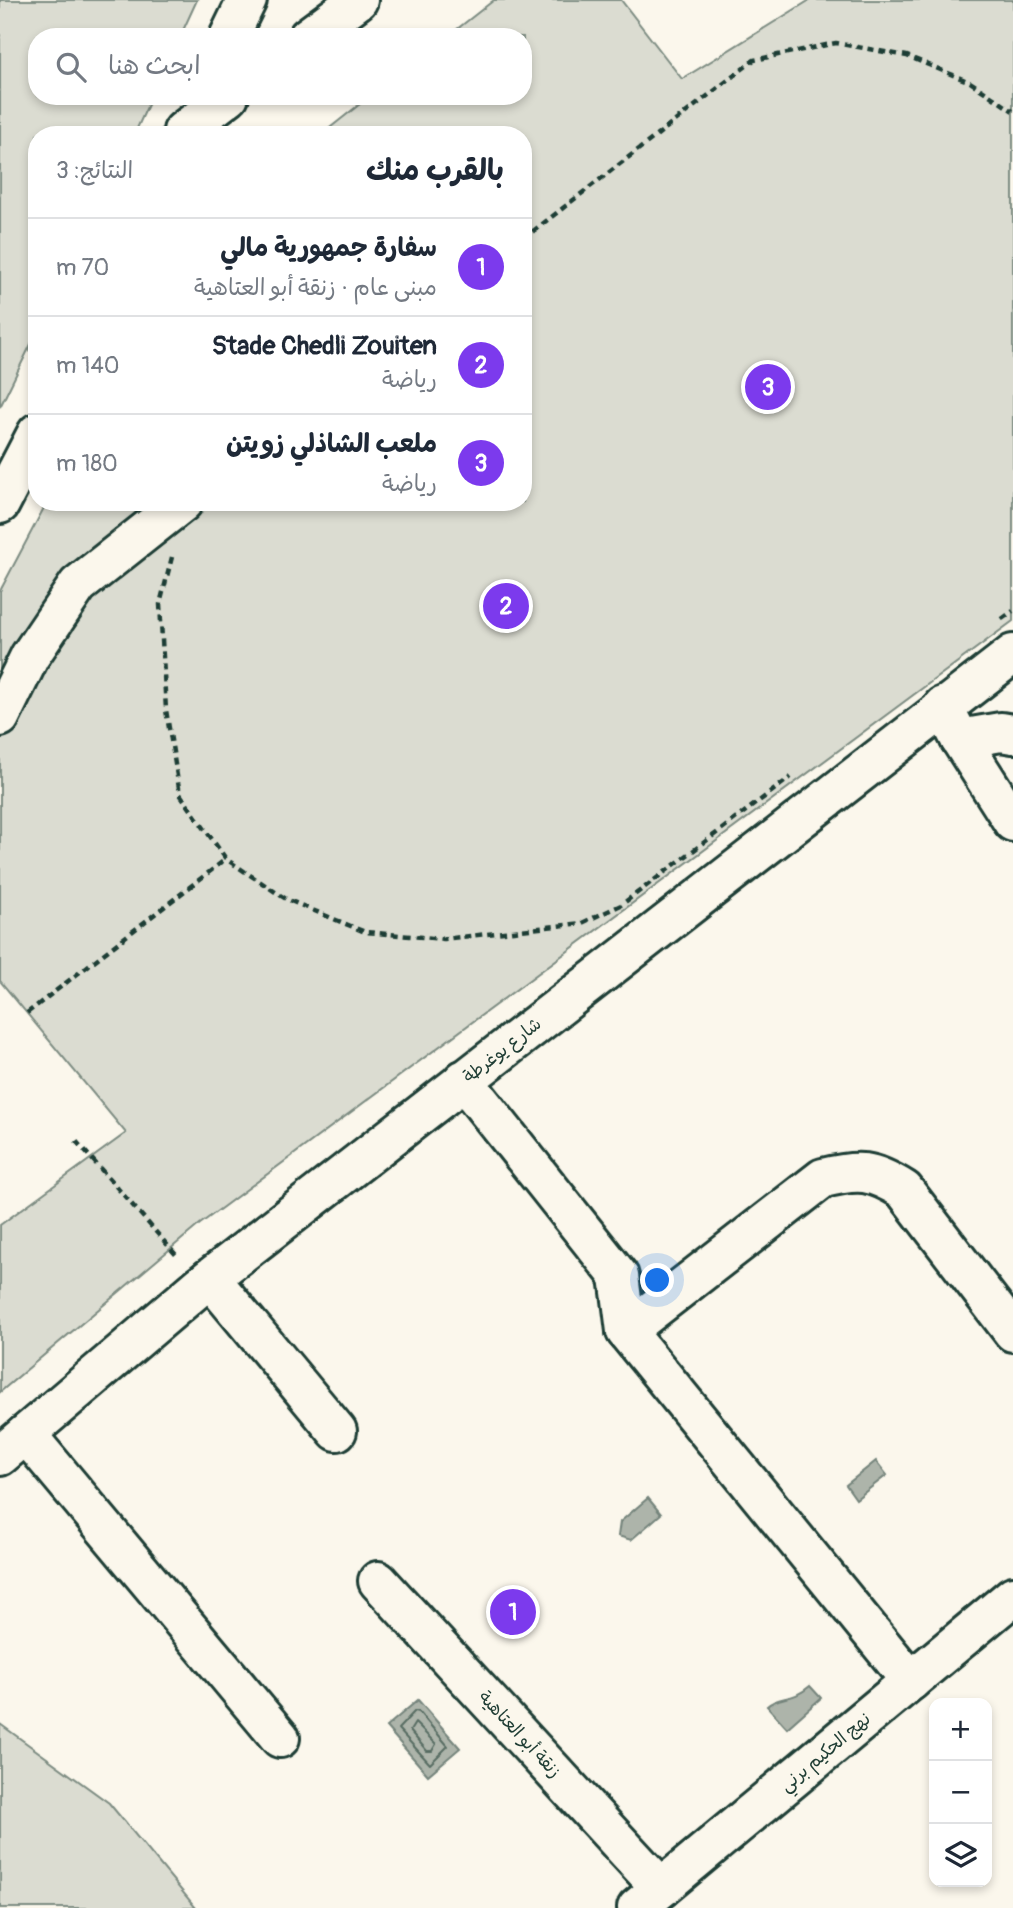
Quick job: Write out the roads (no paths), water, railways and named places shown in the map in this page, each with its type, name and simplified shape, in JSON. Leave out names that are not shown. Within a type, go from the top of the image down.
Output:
[{"type":"street","points":[[233,28],[247,0]]},
{"type":"street","points":[[320,28],[358,0]]},
{"type":"street","points":[[185,126],[196,105]]},
{"type":"street","points":[[191,126],[218,105]]},
{"type":"street","points":[[0,504],[28,450]]},
{"type":"street","points":[[0,717],[30,656],[78,585],[172,511]]},
{"type":"street","name":"شارع يوغرطة","points":[[13,1445],[210,1278],[943,706],[1002,640]]},
{"type":"street","points":[[943,706],[960,739],[1013,822]]},
{"type":"street","points":[[960,739],[1001,732],[1013,734]]},
{"type":"street","points":[[463,1080],[619,1276],[626,1331],[911,1681]]},
{"type":"street","points":[[626,1331],[823,1178],[852,1171],[879,1174],[904,1190],[1013,1332]]},
{"type":"street","points":[[210,1278],[337,1430]]},
{"type":"street","points":[[13,1445],[279,1738]]},
{"type":"street","name":"زنقة أبو العتاهية","points":[[377,1581],[649,1898]]},
{"type":"street","name":"نهج الحكيم برني","points":[[649,1898],[1013,1596]]},
{"type":"water","points":[[876,1461],[887,1475],[856,1499],[846,1485]]},
{"type":"water","points":[[648,1498],[661,1514],[631,1540],[618,1536],[620,1522]]},
{"type":"water","points":[[810,1686],[821,1698],[787,1728],[767,1706],[798,1694]]},
{"type":"water","points":[[418,1700],[460,1748],[428,1775],[386,1727]]},
{"type":"place","name":"ملعب الشاذلي زويتن","points":[[768,387]]},
{"type":"place","name":"Stade Chedli Zouiten","points":[[506,606]]},
{"type":"place","name":"سفارة جمهورية مالي","points":[[513,1612]]}]
